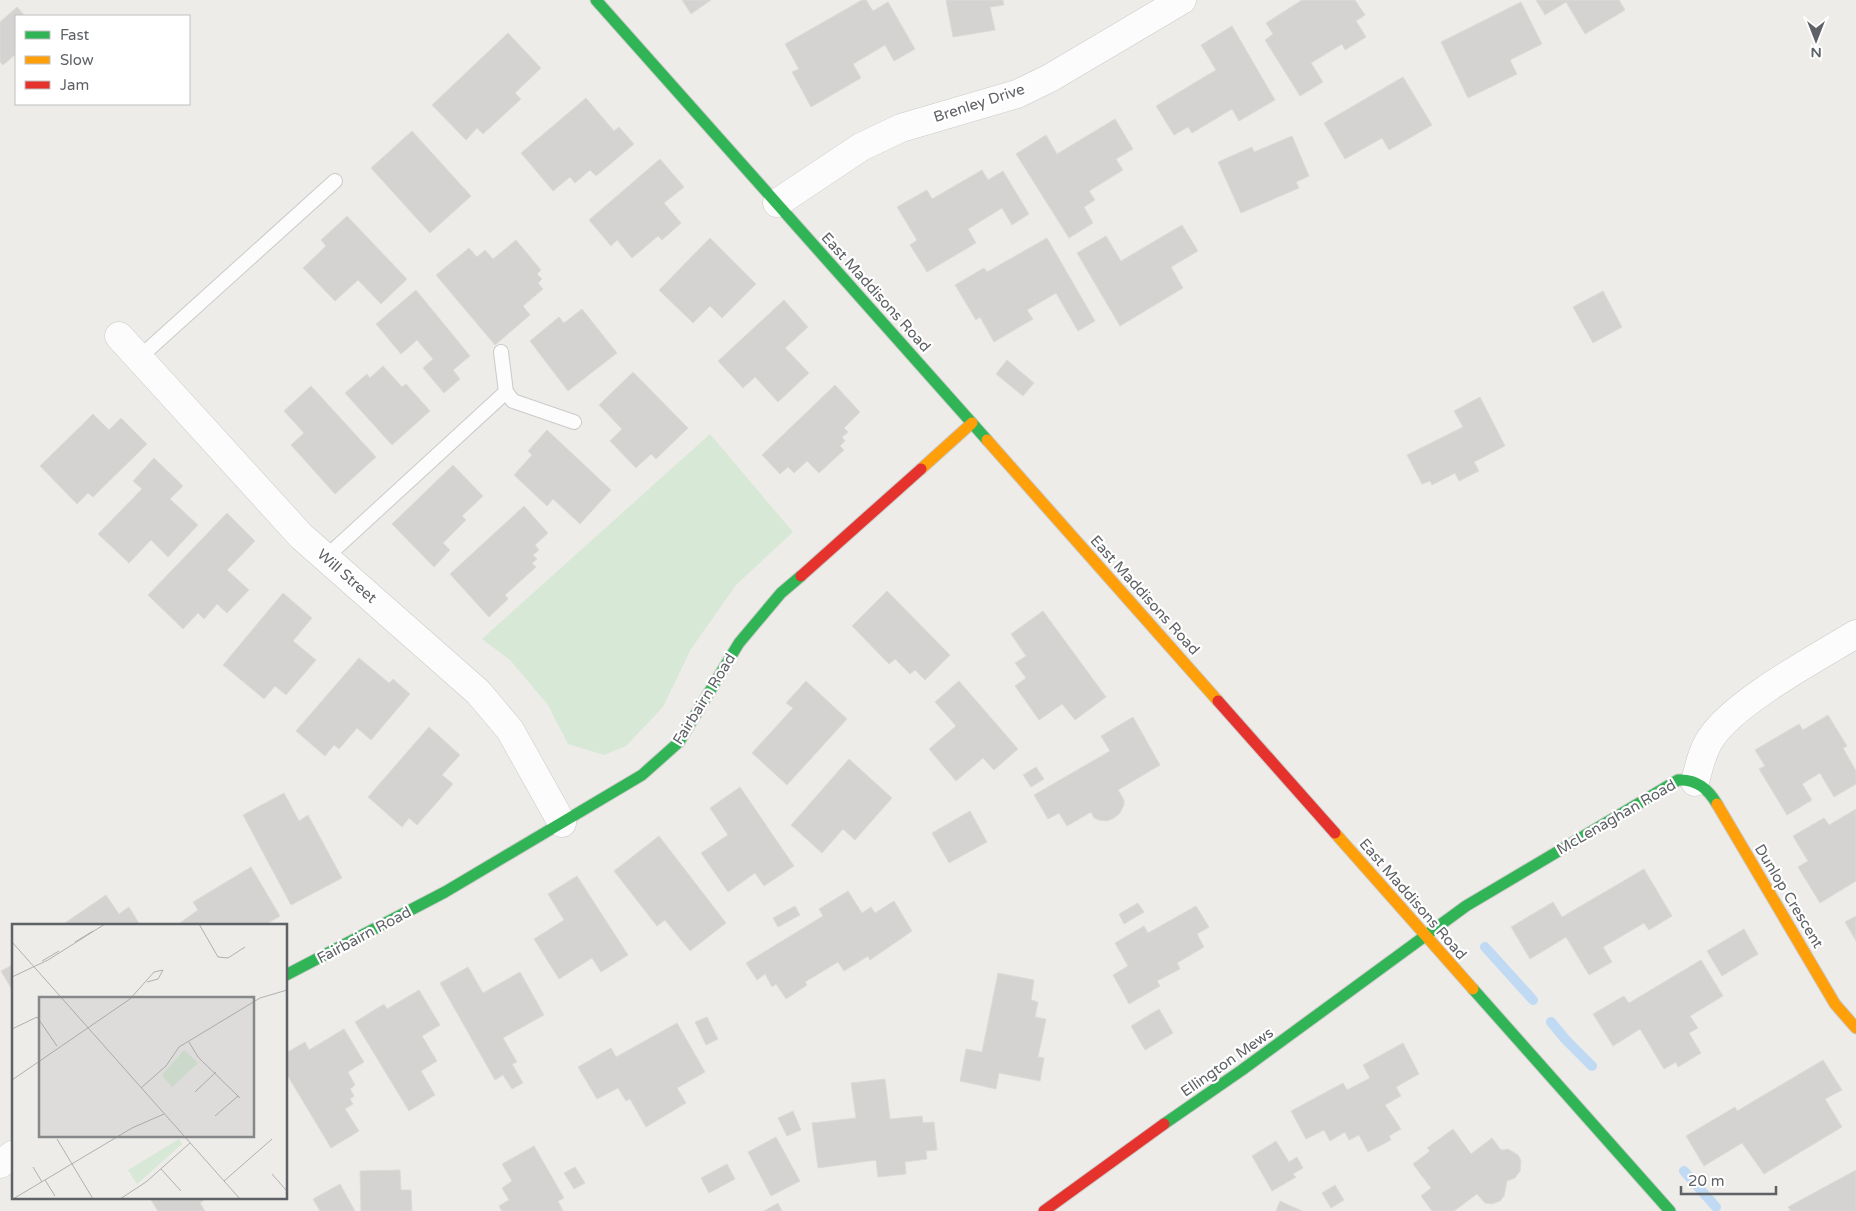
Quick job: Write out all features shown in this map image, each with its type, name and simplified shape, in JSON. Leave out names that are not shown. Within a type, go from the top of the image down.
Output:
[{"type":"street","name":"East Maddisons Road","points":[[596,0],[1670,1211]]},
{"type":"street","name":"Brenley Drive","points":[[777,203],[861,146],[901,128],[1016,94],[1064,69],[1182,0]]},
{"type":"street","name":"Will Street","points":[[120,336],[301,536],[478,692],[510,730],[562,823]]},
{"type":"street","name":"Fairbairn Road","points":[[288,975],[444,892],[630,783],[662,759],[679,742],[739,643],[781,593],[972,423]]},
{"type":"street","name":"McLenaghan Road","points":[[1425,935],[1475,901],[1662,788],[1678,780],[1695,782],[1707,745],[1720,727],[1775,684],[1856,634]]},
{"type":"street","name":"Dunlop Crescent","points":[[1695,782],[1706,787],[1713,797],[1835,1004],[1856,1028]]},
{"type":"street","name":"Ellington Mews","points":[[1044,1211],[1320,1014],[1425,935]]},
{"type":"street","points":[[0,1164],[12,1155]]},
{"type":"lane","points":[[140,357],[335,181]]},
{"type":"lane","points":[[501,352],[506,392],[513,400],[523,406],[574,422]]},
{"type":"lane","points":[[325,558],[506,392]]},
{"type":"green space","points":[[710,434],[793,532],[736,585],[691,649],[663,707],[626,746],[604,755],[568,744],[548,705],[510,660],[482,639]]},
{"type":"building","points":[[682,0],[711,0],[691,14]]},
{"type":"building","points":[[862,0],[866,0],[873,11],[888,2],[915,49],[894,61],[885,45],[853,64],[861,78],[811,107],[792,72],[799,69],[785,44]]},
{"type":"building","points":[[946,0],[1003,0],[1004,5],[990,7],[995,30],[953,37]]},
{"type":"building","points":[[1302,0],[1355,0],[1365,15],[1356,21],[1366,37],[1345,50],[1342,44],[1311,63],[1323,82],[1300,96],[1265,40],[1273,34],[1266,23]]},
{"type":"building","points":[[1536,0],[1619,0],[1625,10],[1585,34],[1566,2],[1545,15]]},
{"type":"building","points":[[1521,2],[1542,44],[1510,60],[1517,74],[1468,98],[1441,42]]},
{"type":"building","points":[[17,7],[24,15],[15,15],[15,55],[3,65],[0,62],[0,22]]},
{"type":"building","points":[[1232,26],[1275,100],[1239,121],[1232,109],[1192,133],[1188,127],[1174,135],[1156,106],[1216,70],[1201,45]]},
{"type":"building","points":[[508,33],[541,68],[515,93],[521,99],[483,134],[477,128],[466,140],[432,105]]},
{"type":"building","points":[[1403,77],[1432,125],[1389,150],[1382,138],[1345,159],[1324,123]]},
{"type":"building","points":[[586,98],[614,131],[619,127],[634,144],[596,176],[590,170],[575,183],[570,177],[553,191],[521,153]]},
{"type":"building","points":[[1115,119],[1133,149],[1116,159],[1123,170],[1089,191],[1095,200],[1084,207],[1093,223],[1069,238],[1016,154],[1046,135],[1057,154]]},
{"type":"building","points":[[412,131],[471,196],[430,233],[371,168]]},
{"type":"building","points":[[1292,136],[1309,176],[1296,182],[1299,188],[1241,213],[1218,162],[1252,147],[1254,152]]},
{"type":"building","points":[[660,159],[684,187],[664,203],[681,223],[662,240],[658,236],[632,258],[617,240],[611,246],[589,220]]},
{"type":"building","points":[[982,170],[988,180],[1003,171],[1029,214],[1012,225],[1002,208],[968,229],[976,243],[927,272],[910,245],[917,240],[897,207],[927,190],[932,199]]},
{"type":"building","points":[[347,216],[407,279],[381,304],[358,280],[335,301],[303,268],[326,246],[321,240]]},
{"type":"building","points":[[1182,225],[1198,251],[1171,267],[1183,288],[1120,326],[1077,253],[1106,236],[1121,261]]},
{"type":"building","points":[[710,238],[756,284],[722,318],[710,306],[693,323],[659,290]]},
{"type":"building","points":[[1047,238],[1095,321],[1078,331],[1056,293],[1027,310],[1033,319],[994,342],[980,317],[976,320],[955,285],[984,268],[987,272]]},
{"type":"building","points":[[516,240],[541,270],[537,274],[542,279],[538,283],[543,289],[523,306],[530,315],[495,345],[436,275],[469,248],[477,257],[485,250],[493,259]]},
{"type":"building","points":[[416,290],[470,356],[453,370],[460,379],[444,393],[423,368],[433,359],[417,340],[401,354],[376,324]]},
{"type":"building","points":[[1603,291],[1622,327],[1593,343],[1573,307]]},
{"type":"building","points":[[784,300],[808,327],[785,348],[809,373],[778,402],[755,377],[743,388],[718,361]]},
{"type":"building","points":[[582,309],[617,353],[568,391],[530,341],[559,317],[564,323]]},
{"type":"building","points":[[1007,360],[1034,383],[1023,396],[996,374]]},
{"type":"building","points":[[383,366],[402,387],[406,384],[430,411],[392,445],[345,393],[367,374],[370,378]]},
{"type":"building","points":[[633,372],[688,428],[656,459],[651,454],[636,468],[610,441],[622,429],[599,405]]},
{"type":"building","points":[[835,385],[860,412],[844,428],[848,432],[842,437],[845,441],[840,446],[844,450],[819,473],[807,461],[794,473],[788,467],[780,474],[762,455]]},
{"type":"building","points":[[311,386],[376,457],[335,494],[291,445],[304,433],[284,411]]},
{"type":"building","points":[[1480,397],[1505,446],[1474,462],[1479,471],[1459,481],[1455,473],[1432,485],[1430,481],[1422,484],[1407,455],[1463,427],[1454,411]]},
{"type":"building","points":[[93,414],[109,430],[121,418],[147,444],[93,497],[88,493],[77,504],[40,466]]},
{"type":"building","points":[[547,430],[611,490],[580,524],[553,499],[547,506],[514,475],[532,455],[528,451]]},
{"type":"building","points":[[154,458],[183,486],[170,499],[198,525],[168,557],[151,540],[129,563],[98,534],[142,489],[133,481]]},
{"type":"building","points":[[453,465],[483,496],[462,516],[466,520],[443,543],[450,550],[434,567],[392,524]]},
{"type":"building","points":[[524,506],[548,533],[535,545],[539,550],[533,555],[537,559],[532,563],[536,567],[505,595],[508,599],[489,617],[450,574]]},
{"type":"building","points":[[227,513],[255,541],[227,570],[249,590],[227,613],[217,604],[204,619],[198,613],[183,629],[148,595]]},
{"type":"building","points":[[887,591],[950,655],[925,680],[915,670],[910,674],[895,659],[889,664],[852,626]]},
{"type":"building","points":[[283,593],[312,618],[293,641],[316,660],[286,695],[275,686],[264,699],[223,665]]},
{"type":"building","points":[[1043,611],[1106,697],[1075,720],[1062,704],[1039,720],[1015,686],[1026,678],[1015,663],[1026,656],[1011,634]]},
{"type":"building","points":[[359,658],[389,683],[393,679],[410,694],[371,740],[357,728],[339,749],[334,745],[325,756],[296,731]]},
{"type":"building","points":[[806,681],[847,719],[787,785],[752,753],[793,708],[786,703]]},
{"type":"building","points":[[959,681],[1018,749],[994,770],[983,758],[956,781],[929,749],[956,726],[935,702]]},
{"type":"building","points":[[1828,715],[1847,746],[1843,748],[1856,771],[1856,784],[1834,797],[1820,773],[1802,784],[1812,800],[1787,815],[1759,769],[1765,766],[1755,750],[1799,724],[1803,730]]},
{"type":"building","points":[[1133,717],[1160,765],[1118,790],[1124,800],[1120,813],[1107,821],[1094,818],[1091,812],[1067,826],[1059,813],[1048,819],[1034,795],[1110,751],[1101,736]]},
{"type":"building","points":[[429,727],[460,755],[442,775],[453,784],[417,825],[409,818],[402,827],[368,797]]},
{"type":"building","points":[[849,759],[892,798],[855,840],[843,829],[822,853],[791,825]]},
{"type":"building","points":[[1036,767],[1044,779],[1031,787],[1023,775]]},
{"type":"building","points":[[740,787],[794,866],[764,886],[755,873],[728,892],[701,853],[728,835],[710,808]]},
{"type":"building","points":[[284,793],[299,821],[308,815],[342,878],[291,905],[243,815]]},
{"type":"building","points":[[1856,809],[1856,881],[1820,903],[1798,867],[1808,861],[1793,836],[1824,818],[1829,825]]},
{"type":"building","points":[[970,811],[987,842],[949,863],[932,833]]},
{"type":"building","points":[[659,836],[726,923],[690,951],[665,920],[657,926],[614,871]]},
{"type":"building","points":[[251,867],[280,916],[267,924],[178,924],[198,910],[193,902]]},
{"type":"building","points":[[1644,869],[1672,916],[1649,930],[1644,923],[1603,947],[1612,962],[1589,975],[1566,937],[1530,959],[1511,927],[1553,902],[1562,917]]},
{"type":"building","points":[[577,876],[628,955],[601,972],[592,958],[559,979],[534,939],[564,920],[548,894]]},
{"type":"building","points":[[848,891],[862,913],[871,907],[875,913],[894,901],[912,931],[870,960],[868,956],[844,971],[838,962],[805,982],[807,985],[786,999],[776,984],[772,987],[765,974],[757,980],[746,963],[823,916],[819,909]]},
{"type":"building","points":[[106,895],[119,914],[129,907],[139,924],[63,924]]},
{"type":"building","points":[[1138,903],[1144,912],[1124,924],[1119,914]]},
{"type":"building","points":[[795,906],[800,915],[778,927],[773,918]]},
{"type":"building","points":[[1196,906],[1209,927],[1197,934],[1204,947],[1177,963],[1180,969],[1157,981],[1160,986],[1129,1004],[1113,975],[1128,966],[1115,943],[1144,926],[1148,933]]},
{"type":"building","points":[[1856,916],[1856,941],[1845,922]]},
{"type":"building","points":[[1744,929],[1758,954],[1722,976],[1707,951]]},
{"type":"building","points":[[1701,960],[1723,996],[1690,1016],[1698,1028],[1689,1033],[1701,1053],[1678,1067],[1676,1062],[1664,1069],[1640,1029],[1613,1046],[1593,1014],[1624,996],[1629,1003]]},
{"type":"building","points":[[12,965],[12,990],[1,971]]},
{"type":"building","points":[[468,967],[483,993],[520,972],[544,1015],[503,1038],[517,1062],[512,1064],[523,1083],[512,1089],[503,1075],[495,1080],[440,983]]},
{"type":"building","points":[[998,973],[1034,980],[1031,1000],[1038,1002],[1035,1017],[1046,1019],[1038,1057],[1044,1058],[1040,1081],[999,1073],[996,1089],[960,1081],[966,1049],[982,1052]]},
{"type":"building","points":[[419,990],[440,1025],[422,1036],[437,1061],[421,1071],[435,1095],[409,1111],[355,1022],[384,1004],[387,1009]]},
{"type":"building","points":[[1159,1009],[1173,1033],[1145,1050],[1131,1026]]},
{"type":"building","points":[[707,1017],[718,1039],[706,1045],[695,1022]]},
{"type":"building","points":[[677,1023],[705,1072],[677,1088],[686,1103],[646,1127],[630,1099],[626,1101],[618,1088],[597,1099],[578,1067],[611,1048],[616,1057]]},
{"type":"building","points":[[344,1029],[364,1062],[348,1072],[355,1085],[350,1089],[354,1096],[350,1099],[353,1104],[345,1109],[359,1131],[331,1148],[288,1076],[288,1052],[305,1042],[309,1050]]},
{"type":"building","points":[[1403,1043],[1419,1074],[1396,1087],[1401,1096],[1385,1105],[1401,1129],[1389,1136],[1391,1140],[1368,1152],[1359,1135],[1349,1140],[1345,1132],[1330,1141],[1324,1130],[1306,1139],[1291,1111],[1343,1083],[1347,1090],[1370,1078],[1363,1065]]},
{"type":"building","points":[[1823,1060],[1842,1090],[1825,1099],[1842,1127],[1764,1174],[1742,1143],[1704,1166],[1686,1136],[1735,1107],[1737,1111]]},
{"type":"building","points":[[885,1079],[890,1119],[922,1116],[923,1123],[934,1122],[937,1150],[926,1151],[927,1159],[905,1162],[906,1174],[878,1177],[876,1160],[818,1168],[812,1123],[856,1118],[851,1083]]},
{"type":"building","points":[[793,1111],[801,1130],[787,1136],[778,1118]]},
{"type":"building","points":[[1453,1129],[1471,1154],[1492,1138],[1501,1150],[1508,1149],[1518,1155],[1521,1161],[1520,1171],[1515,1178],[1507,1181],[1504,1196],[1500,1201],[1492,1204],[1485,1203],[1477,1194],[1454,1211],[1432,1211],[1421,1196],[1431,1188],[1413,1164],[1430,1151],[1427,1148]]},
{"type":"building","points":[[776,1137],[800,1181],[771,1196],[748,1152]]},
{"type":"building","points":[[1276,1141],[1289,1162],[1297,1157],[1303,1168],[1293,1174],[1296,1177],[1272,1191],[1252,1156]]},
{"type":"building","points":[[534,1146],[564,1198],[558,1201],[563,1211],[502,1211],[499,1206],[509,1200],[502,1188],[512,1181],[502,1164]]},
{"type":"building","points":[[727,1164],[735,1179],[709,1193],[701,1178]]},
{"type":"building","points":[[575,1167],[585,1183],[574,1189],[564,1173]]},
{"type":"building","points":[[400,1170],[401,1190],[411,1190],[412,1211],[361,1211],[360,1171]]},
{"type":"building","points":[[1856,1170],[1856,1211],[1791,1211],[1788,1207]]},
{"type":"building","points":[[340,1184],[355,1211],[320,1211],[313,1199]]},
{"type":"building","points":[[1335,1185],[1344,1200],[1331,1208],[1322,1193]]},
{"type":"building","points":[[150,1198],[207,1198],[200,1203],[205,1211],[158,1211]]},
{"type":"building","points":[[1280,1201],[1302,1211],[1276,1211]]},
{"type":"building","points":[[778,1203],[782,1211],[764,1211]]},
{"type":"waterway","points":[[1485,947],[1533,1000]]},
{"type":"waterway","points":[[1551,1022],[1592,1066]]},
{"type":"waterway","points":[[1684,1171],[1716,1207]]},
{"type":"traffic: fast","points":[[596,0],[987,440]]},
{"type":"traffic: fast","points":[[288,974],[445,892],[642,775],[679,742],[739,643],[781,593],[801,576]]},
{"type":"traffic: fast","points":[[1164,1124],[1242,1070],[1466,906],[1678,780],[1691,781],[1701,786],[1717,804]]},
{"type":"traffic: fast","points":[[1473,989],[1670,1211]]},
{"type":"traffic: slow","points":[[921,469],[972,423]]},
{"type":"traffic: slow","points":[[987,440],[1218,701]]},
{"type":"traffic: slow","points":[[1717,804],[1835,1004],[1856,1028]]},
{"type":"traffic: slow","points":[[1335,833],[1473,989]]},
{"type":"traffic: jam","points":[[801,576],[921,469]]},
{"type":"traffic: jam","points":[[1218,701],[1335,833]]},
{"type":"traffic: jam","points":[[1044,1211],[1164,1124]]}]
